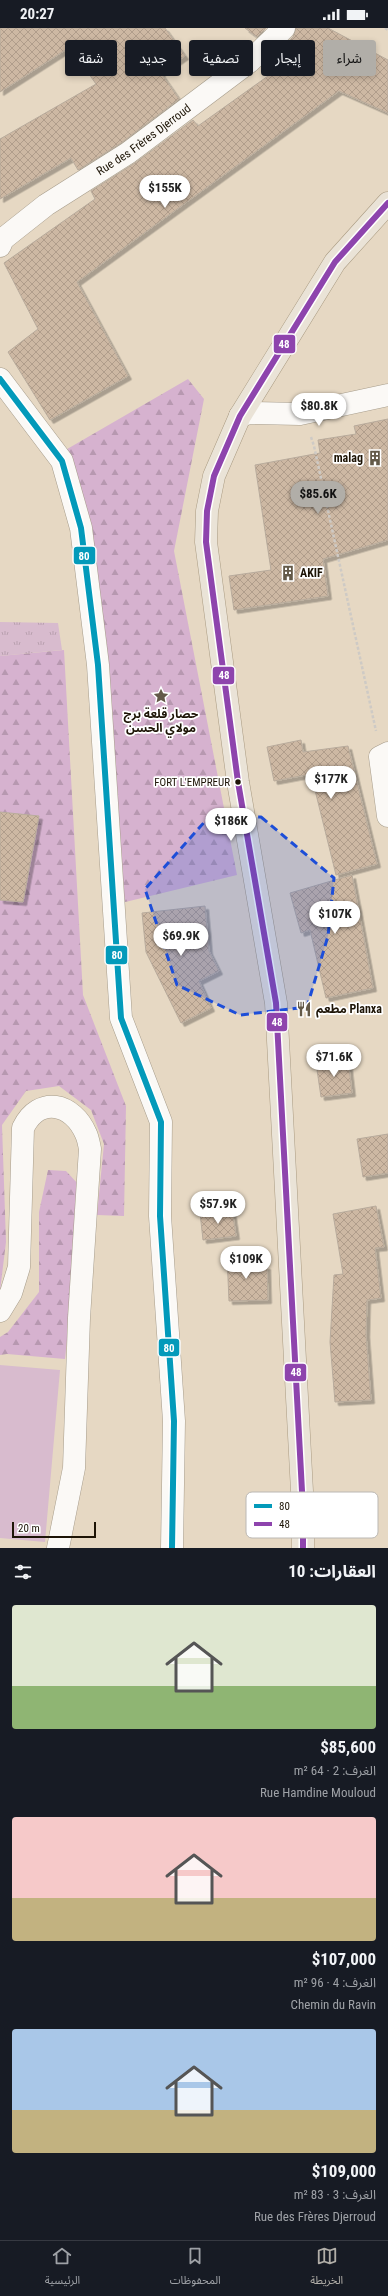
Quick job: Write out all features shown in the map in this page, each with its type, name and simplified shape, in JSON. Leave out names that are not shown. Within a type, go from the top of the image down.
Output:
[{"type":"main road","points":[[302,1492],[276,1003],[238,782],[206,542],[207,511],[214,476],[240,416],[335,262],[388,203]]},
{"type":"main road","points":[[302,1538],[302,1548]]},
{"type":"street","name":"Rue des Frères Djerroud","points":[[0,246],[3,239],[46,205],[128,153],[249,62],[284,28]]},
{"type":"street","points":[[0,379],[62,461],[81,528],[98,665],[121,1018],[161,1122],[160,1216],[174,1421],[172,1548]]},
{"type":"street","points":[[240,416],[249,413],[300,414],[388,396]]},
{"type":"street","points":[[384,755],[388,816]]},
{"type":"street","points":[[0,1311],[11,1293],[19,1267],[23,1128],[33,1114],[48,1105],[57,1106],[70,1113],[80,1124],[86,1134],[90,1149],[79,1318],[74,1468],[58,1548]]},
{"type":"path","points":[[300,414],[314,446],[374,717],[384,755]]},
{"type":"highlighted area","points":[[261,817],[334,878],[328,936],[307,1007],[240,1015],[177,985],[145,889],[208,818]]},
{"type":"green space","points":[[188,379],[204,399],[174,551],[237,875],[117,904],[62,452]]},
{"type":"green space","points":[[0,622],[58,623],[62,650],[0,656]]},
{"type":"green space","points":[[64,650],[83,995],[126,1106],[124,1216],[97,1215],[104,1144],[91,1110],[59,1086],[26,1091],[2,1125],[6,1242],[0,1291],[0,900],[23,902],[39,816],[0,812],[0,656]]},
{"type":"green space","points":[[48,1170],[66,1171],[79,1185],[76,1254],[65,1359],[7,1354],[0,1355],[0,1337],[8,1332],[39,1292],[39,1212]]},
{"type":"green space","points":[[0,1365],[60,1370],[45,1542],[0,1538]]},
{"type":"building","points":[[0,28],[165,28],[174,40],[125,40],[125,76],[163,76],[179,99],[121,143],[78,170],[71,158],[0,199],[0,139],[96,84],[90,76],[117,76],[117,40],[65,40],[65,50],[0,92]]},
{"type":"building","points":[[245,28],[266,28],[257,37]]},
{"type":"building","points":[[296,28],[328,28],[350,40],[323,40],[323,76],[376,76],[376,54],[388,60],[388,113],[339,91],[77,282],[128,376],[50,420],[8,352],[38,329],[4,263],[95,199],[91,191],[135,163],[193,120],[198,126],[268,76],[315,76],[315,40],[290,40],[293,37]]},
{"type":"building","points":[[181,50],[185,56],[181,59]]},
{"type":"building","points":[[388,419],[388,540],[323,559],[328,596],[234,610],[229,576],[271,570],[255,465],[320,453],[318,440],[356,434],[354,426]]},
{"type":"building","points":[[301,740],[303,752],[348,746],[377,864],[336,875],[311,774],[274,781],[267,747]]},
{"type":"building","points":[[0,812],[39,816],[23,902],[0,900]]},
{"type":"building","points":[[352,875],[373,988],[326,998],[310,930],[301,933],[290,893]]},
{"type":"building","points":[[205,906],[209,951],[219,971],[199,981],[211,1008],[181,1023],[146,952],[142,913]]},
{"type":"building","points":[[348,1059],[352,1093],[321,1097],[316,1063]]},
{"type":"building","points":[[388,1134],[388,1173],[363,1177],[357,1139]]},
{"type":"building","points":[[376,1206],[384,1247],[375,1248],[381,1298],[367,1300],[366,1334],[371,1400],[335,1402],[330,1342],[334,1275],[343,1274],[333,1214]]},
{"type":"building","points":[[232,1209],[236,1236],[203,1240],[200,1213]]},
{"type":"building","points":[[250,1254],[251,1267],[267,1266],[268,1300],[229,1301],[227,1256]]},
{"type":"transit line","name":"48","points":[[302,1492],[276,1003],[238,782],[206,542],[207,511],[214,476],[240,416],[335,262],[388,203]]},
{"type":"transit line","name":"80","points":[[0,379],[62,461],[81,528],[98,665],[121,1018],[161,1122],[160,1216],[174,1421],[172,1548]]},
{"type":"transit line","name":"48","points":[[303,1538],[303,1548]]},
{"type":"place","name":"malag","points":[[375,458]]},
{"type":"place","name":"AKIF","points":[[288,573]]},
{"type":"place","name":"حصار قلعة برج مولاي الحسن","points":[[161,696]]},
{"type":"place","name":"FORT L'EMPREUR","points":[[238,782]]},
{"type":"place","name":"مطعم Planxa","points":[[304,1009]]}]
